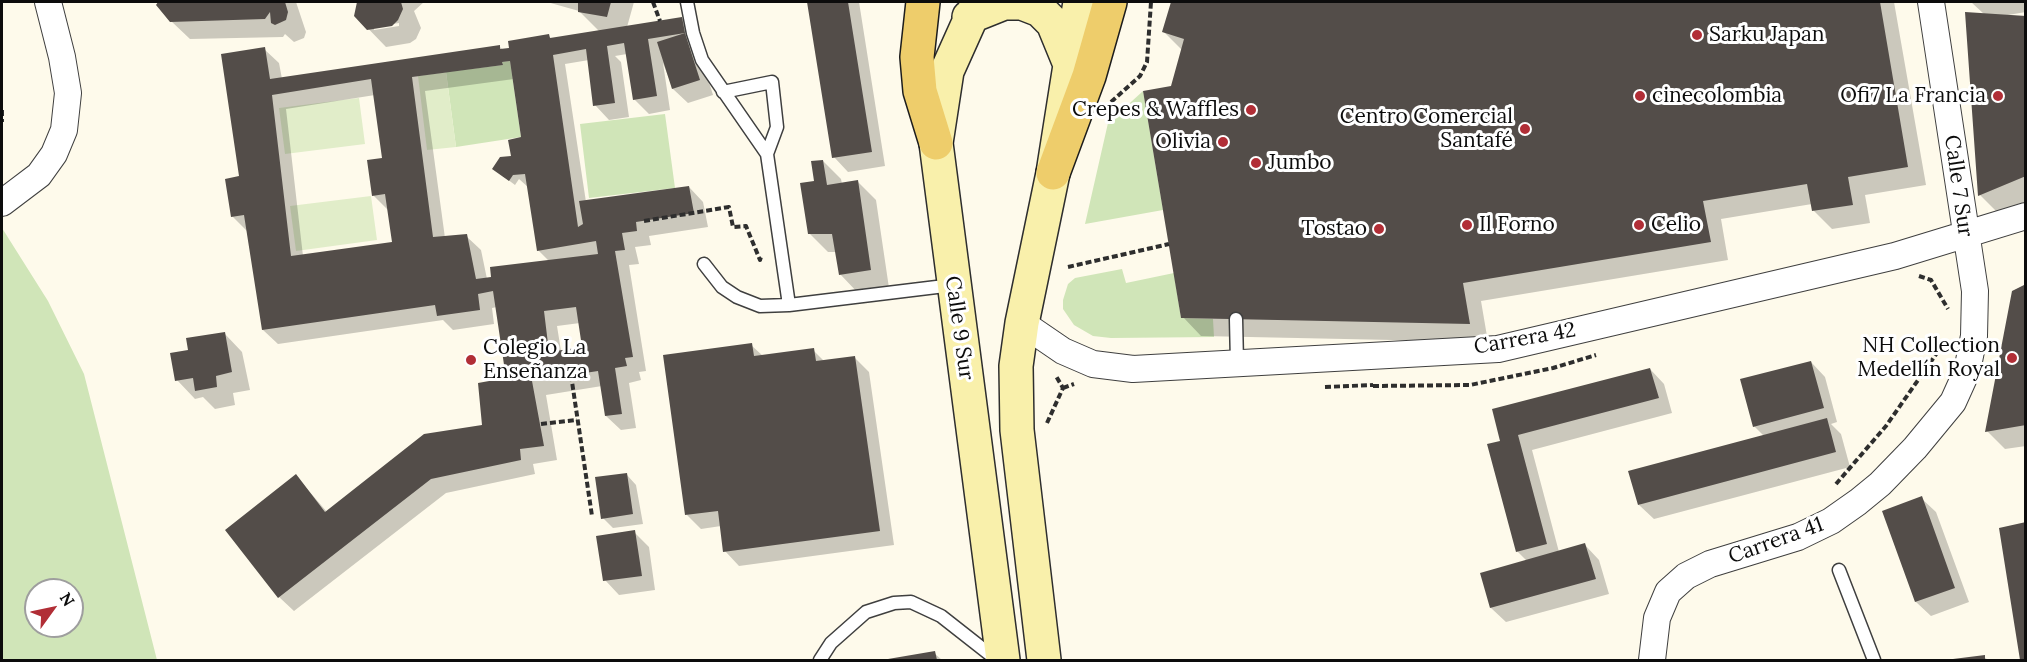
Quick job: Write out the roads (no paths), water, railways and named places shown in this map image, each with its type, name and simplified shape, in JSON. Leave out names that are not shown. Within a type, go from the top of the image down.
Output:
[{"type":"main road","points":[[923,2],[917,57],[920,91],[936,143]]},
{"type":"main road","points":[[1044,660],[1017,430],[1016,366],[1022,323],[1053,173],[1080,2]]},
{"type":"main road","points":[[1053,173],[1089,76],[1110,2]]},
{"type":"main road","points":[[974,9],[1004,3],[1022,3],[1040,10],[1053,23],[1069,62]]},
{"type":"main road","name":"Calle 9 Sur","points":[[974,9],[948,71],[936,143],[1002,660]]},
{"type":"street","points":[[7,191],[39,175],[54,154],[64,130],[68,93],[62,57],[48,2]]},
{"type":"street","name":"Calle 7 Sur","points":[[1931,2],[1975,291],[1974,336],[1967,371]]},
{"type":"street","name":"Carrera 42","points":[[1022,323],[1063,351],[1093,364],[1133,369],[1497,349],[1894,256],[2025,216]]},
{"type":"street","name":"Carrera 41","points":[[1652,660],[1657,618],[1668,592],[1686,576],[1710,564],[1798,537],[1831,521],[1849,508],[1880,484],[1915,448],[1953,402],[1967,371]]},
{"type":"lane","points":[[687,2],[693,33],[702,60],[767,154],[789,305]]},
{"type":"lane","points":[[723,92],[772,82],[777,127],[767,154]]},
{"type":"lane","points":[[704,264],[722,287],[737,297],[760,306],[789,305],[953,285]]},
{"type":"lane","points":[[1236,320],[1237,363]]},
{"type":"lane","points":[[1839,570],[1874,660]]},
{"type":"lane","points":[[820,660],[831,643],[866,612],[894,603],[911,602],[941,616],[998,660]]},
{"type":"place","name":"Sarku Japan","points":[[1697,35]]},
{"type":"place","name":"cinecolombia","points":[[1640,96]]},
{"type":"place","name":"Ofi7 La Francia","points":[[1998,96]]},
{"type":"place","name":"Crepes & Waffles","points":[[1251,110]]},
{"type":"place","name":"Centro Comercial Santafé","points":[[1525,129]]},
{"type":"place","name":"Olivia","points":[[1223,142]]},
{"type":"place","name":"Jumbo","points":[[1256,163]]},
{"type":"place","name":"Il Forno","points":[[1467,225]]},
{"type":"place","name":"Celio","points":[[1639,225]]},
{"type":"place","name":"Tostao","points":[[1379,229]]},
{"type":"place","name":"NH Collection Medellín Royal","points":[[2012,358]]},
{"type":"place","name":"Colegio La Enseñanza","points":[[471,360]]}]
